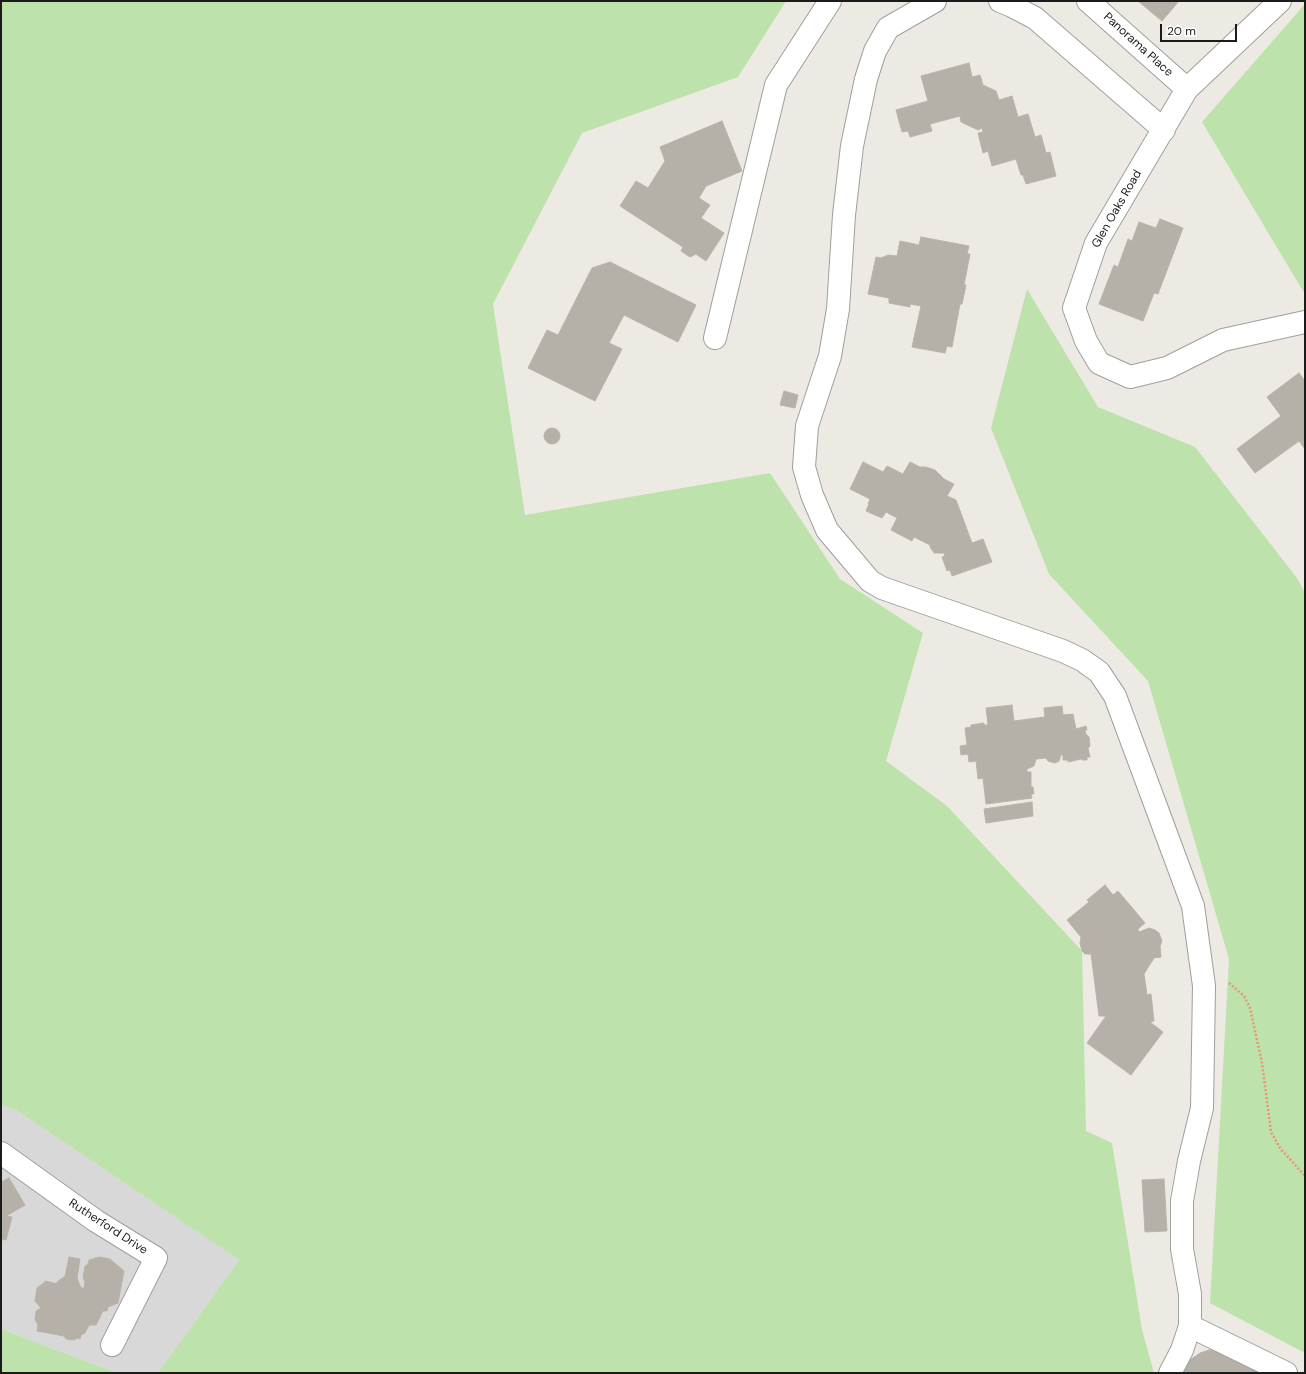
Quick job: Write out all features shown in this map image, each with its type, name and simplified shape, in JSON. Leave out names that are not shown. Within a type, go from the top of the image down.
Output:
[{"type":"street","points":[[715,338],[776,85],[830,1]]},
{"type":"street","points":[[935,1],[888,28],[875,51],[866,79],[852,146],[844,215],[838,309],[830,356],[806,426],[804,467],[812,495],[827,530],[870,580],[882,588],[909,598],[1064,651],[1082,660],[1100,672],[1115,696],[1193,906],[1204,986],[1202,1108],[1189,1160],[1182,1201],[1182,1249],[1190,1294],[1190,1326],[1182,1350],[1170,1373]]},
{"type":"street","points":[[1000,1],[1035,18],[1164,130]]},
{"type":"street","name":"Panorama Place","points":[[1088,1],[1187,89]]},
{"type":"street","name":"Glen Oaks Road","points":[[1280,1],[1187,89],[1096,243],[1074,308],[1086,341],[1099,363],[1130,377],[1167,368],[1223,340],[1305,322]]},
{"type":"street","name":"Rutherford Drive","points":[[1,1154],[96,1221],[156,1258],[112,1344]]},
{"type":"street","points":[[1190,1326],[1286,1373]]},
{"type":"path","points":[[1244,996],[1250,1008],[1261,1056],[1271,1132],[1280,1148],[1305,1176]]},
{"type":"shaded area","points":[[1,1105],[16,1110],[239,1260],[158,1373],[117,1373],[1,1329]]},
{"type":"green space","points":[[1,1],[786,1],[738,77],[582,133],[493,304],[525,515],[770,473],[840,579],[923,633],[886,761],[947,806],[1082,951],[1086,1131],[1112,1143],[1142,1330],[1154,1373],[158,1373],[239,1260],[16,1110],[1,1105]]},
{"type":"green space","points":[[1305,4],[1305,292],[1202,122]]},
{"type":"green space","points":[[1027,289],[1098,407],[1195,447],[1297,578],[1305,593],[1305,1353],[1210,1303],[1229,959],[1148,681],[1049,574],[991,428]]},
{"type":"green space","points":[[1,1329],[117,1373],[1,1373]]},
{"type":"building","points":[[1138,1],[1179,1],[1162,21]]},
{"type":"building","points":[[969,63],[972,77],[980,75],[983,85],[996,91],[999,100],[1012,96],[1018,117],[1028,114],[1035,137],[1041,135],[1046,153],[1050,152],[1056,176],[1026,184],[1023,175],[1021,175],[1016,159],[992,166],[988,151],[983,153],[978,133],[983,132],[982,128],[978,130],[961,122],[960,116],[930,124],[932,131],[910,137],[908,131],[902,132],[896,110],[928,101],[921,76]]},
{"type":"building","points":[[722,121],[742,171],[706,186],[699,198],[710,205],[701,218],[724,233],[706,261],[696,254],[690,257],[681,251],[683,247],[620,206],[636,181],[648,188],[665,161],[660,147]]},
{"type":"building","points":[[1160,219],[1183,228],[1158,294],[1154,293],[1143,321],[1099,304],[1114,265],[1118,267],[1128,239],[1132,241],[1139,222],[1156,228]]},
{"type":"building","points":[[921,237],[969,246],[967,254],[970,254],[962,304],[960,304],[952,347],[947,346],[945,353],[912,347],[921,306],[910,304],[910,307],[889,303],[889,298],[868,294],[876,257],[881,258],[888,255],[897,256],[900,241],[919,245]]},
{"type":"building","points":[[610,262],[696,305],[678,342],[624,315],[609,343],[622,349],[595,401],[528,368],[547,330],[558,335],[592,268]]},
{"type":"building","points":[[1299,373],[1305,381],[1305,449],[1299,441],[1255,473],[1237,449],[1281,416],[1267,397]]},
{"type":"building","points":[[784,391],[798,395],[795,408],[780,405]]},
{"type":"building","points":[[552,428],[559,433],[560,436],[555,443],[552,444],[545,439],[544,436],[549,429]]},
{"type":"building","points":[[863,462],[883,472],[887,466],[903,474],[910,462],[920,467],[935,470],[944,479],[954,484],[947,496],[956,500],[972,543],[983,539],[992,562],[952,576],[950,570],[947,571],[942,557],[945,556],[944,553],[934,553],[930,545],[914,537],[912,541],[891,530],[897,518],[886,512],[882,518],[866,511],[870,499],[850,489]]},
{"type":"building","points":[[1012,705],[1014,721],[1045,717],[1044,708],[1062,706],[1063,715],[1073,714],[1076,729],[1086,726],[1086,734],[1089,737],[1090,746],[1088,748],[1090,757],[1087,757],[1087,760],[1081,759],[1068,762],[1068,760],[1063,760],[1063,755],[1061,755],[1059,761],[1055,763],[1048,761],[1046,758],[1036,759],[1034,766],[1027,769],[1027,772],[1031,772],[1031,787],[1033,787],[1034,794],[1031,794],[1032,798],[986,804],[983,778],[978,779],[976,761],[969,762],[968,754],[961,755],[960,746],[967,745],[965,728],[971,727],[971,725],[984,723],[984,725],[988,725],[986,708]]},
{"type":"building","points":[[1032,802],[1033,816],[986,823],[984,809]]},
{"type":"building","points":[[1105,885],[1113,895],[1118,891],[1145,923],[1138,929],[1139,932],[1149,928],[1155,930],[1159,933],[1162,941],[1160,946],[1161,957],[1154,958],[1144,974],[1147,995],[1151,994],[1154,1021],[1150,1022],[1163,1032],[1131,1075],[1087,1043],[1106,1016],[1099,1016],[1091,954],[1085,954],[1082,951],[1080,943],[1081,937],[1067,920],[1089,902],[1087,900]]},
{"type":"building","points":[[9,1178],[25,1205],[6,1216],[12,1217],[6,1240],[1,1239],[1,1182]]},
{"type":"building","points":[[1164,1179],[1167,1231],[1145,1232],[1142,1180]]},
{"type":"building","points":[[69,1257],[80,1259],[77,1278],[81,1288],[84,1288],[85,1281],[83,1278],[85,1266],[88,1264],[89,1260],[99,1257],[110,1259],[124,1271],[118,1303],[108,1307],[107,1311],[103,1311],[96,1325],[89,1325],[85,1333],[81,1335],[80,1339],[77,1338],[74,1340],[66,1339],[64,1336],[37,1331],[38,1325],[35,1319],[36,1311],[41,1308],[35,1301],[37,1288],[46,1281],[57,1284],[57,1282],[65,1276]]},
{"type":"building","points":[[1222,1349],[1278,1373],[1180,1373],[1187,1362],[1200,1353],[1209,1350]]}]
